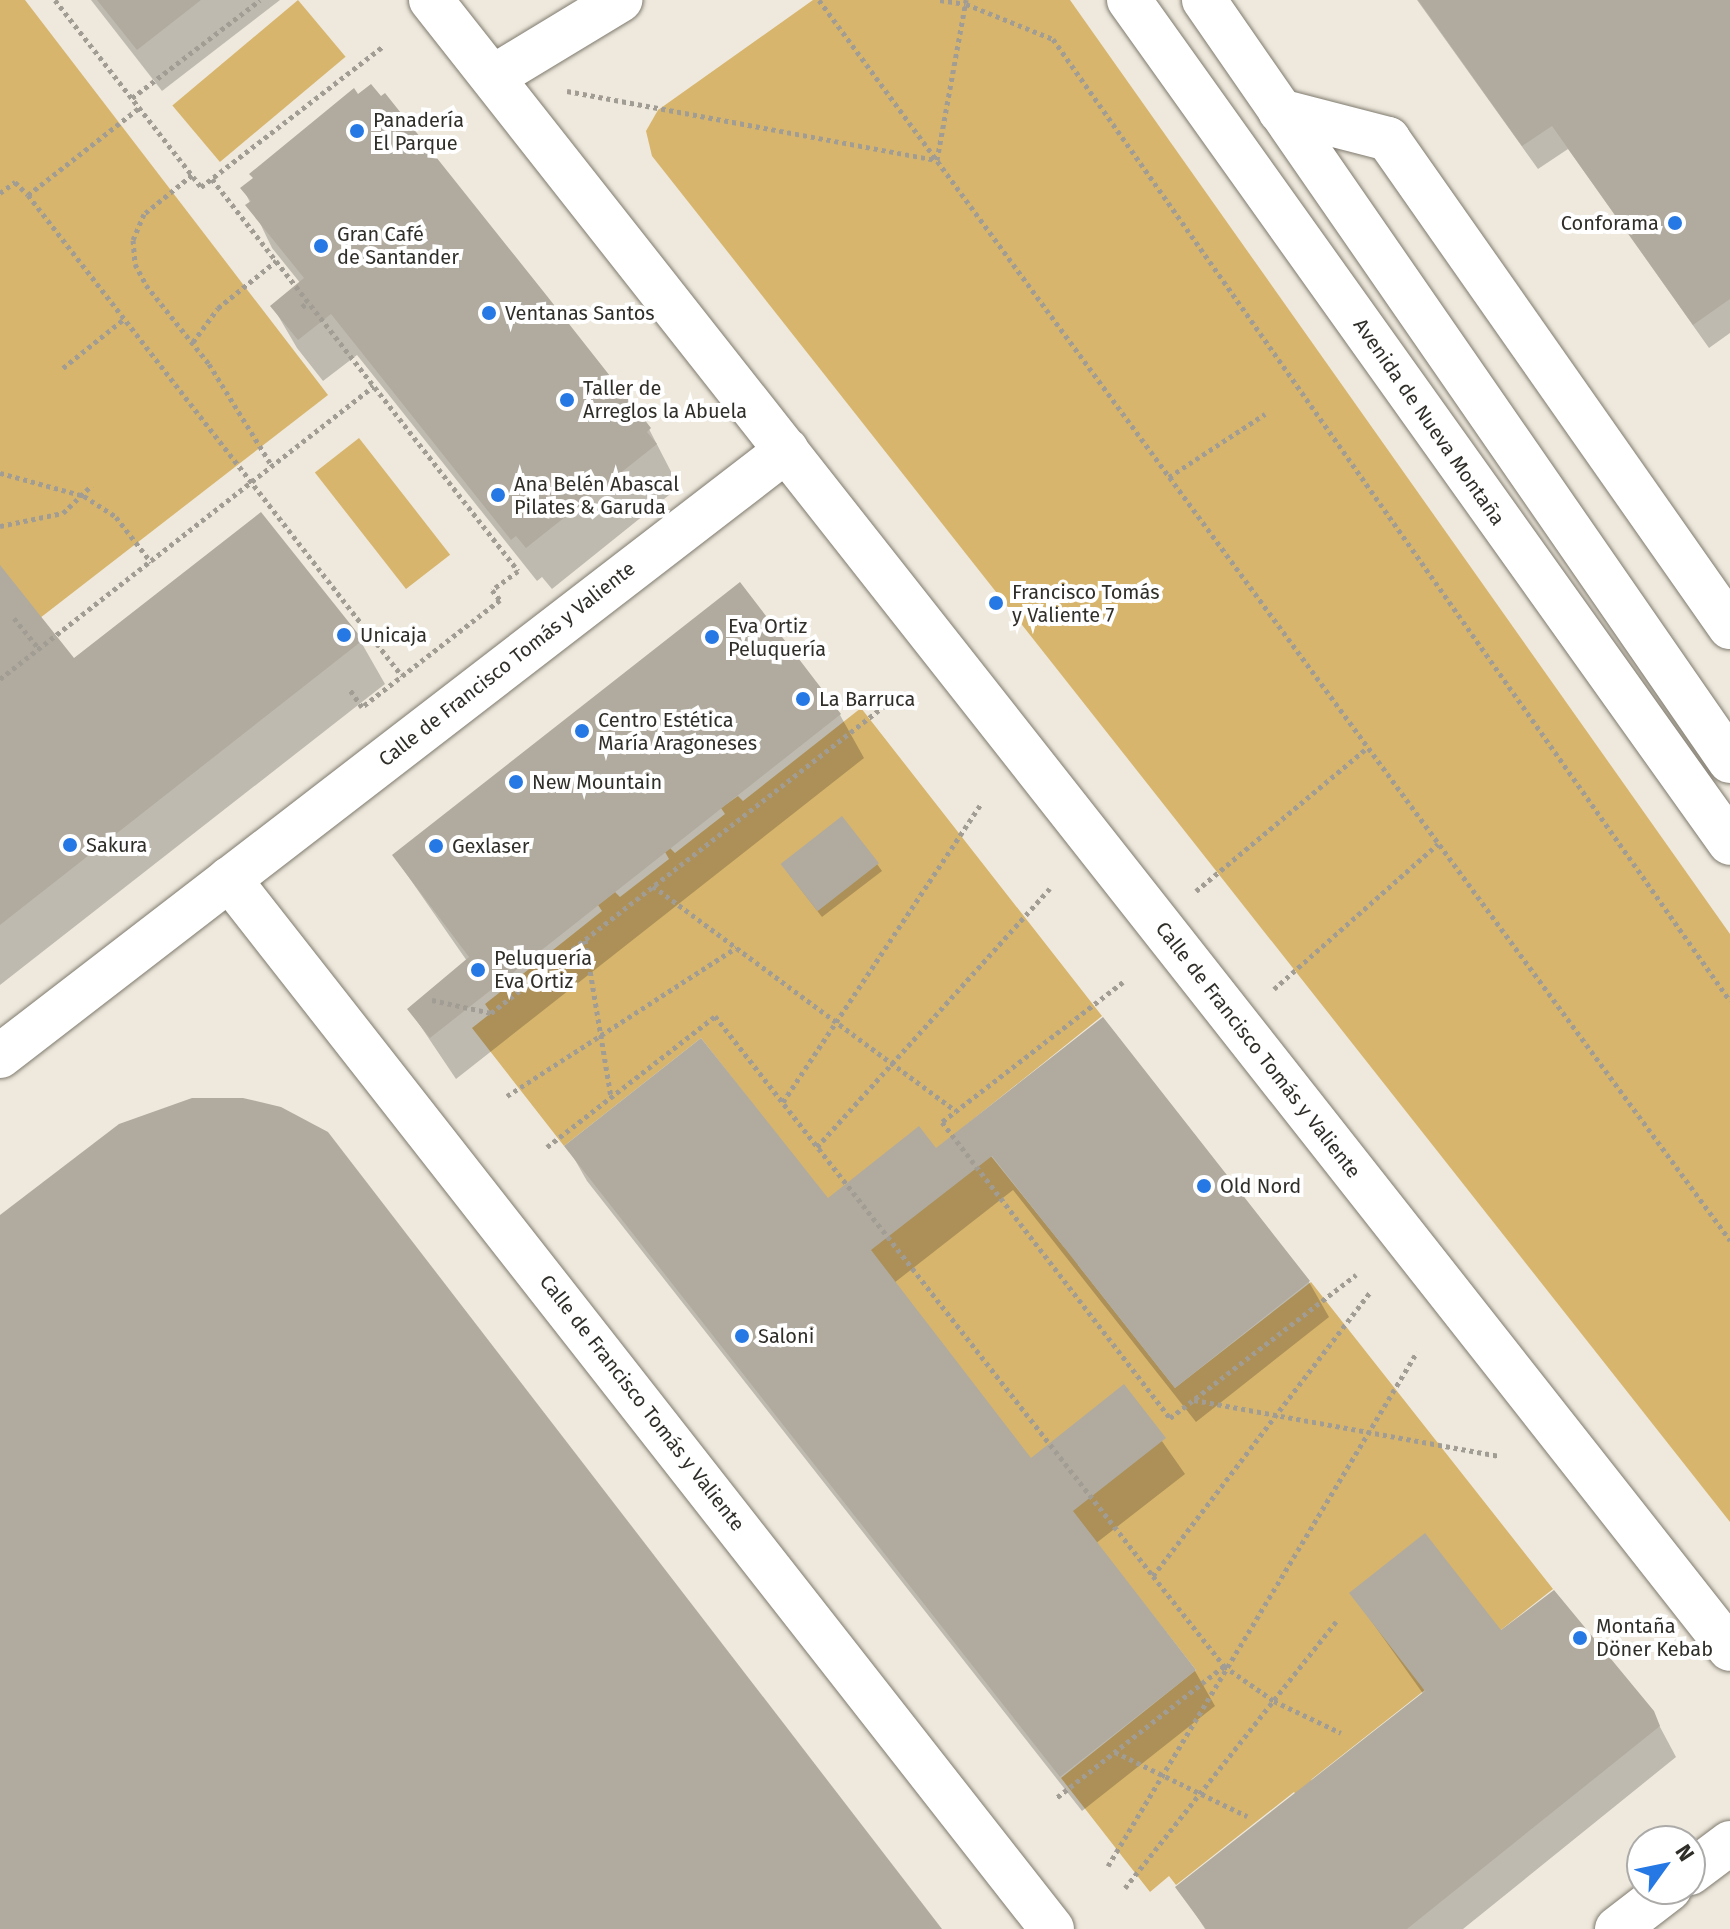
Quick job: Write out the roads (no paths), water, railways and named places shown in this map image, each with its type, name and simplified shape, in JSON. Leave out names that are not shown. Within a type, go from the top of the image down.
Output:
[{"type":"street","name":"Calle de Francisco Tomás y Valiente","points":[[431,0],[1730,1649]]},
{"type":"street","points":[[493,77],[620,0]]},
{"type":"street","name":"Avenida de Nueva Montaña","points":[[1129,0],[1730,843]]},
{"type":"street","points":[[1204,0],[1730,761]]},
{"type":"street","points":[[1280,111],[1388,139],[1730,627]]},
{"type":"street","name":"Calle de Francisco Tomás y Valiente","points":[[0,1056],[787,450]]},
{"type":"street","name":"Calle de Francisco Tomás y Valiente","points":[[229,879],[1052,1929]]},
{"type":"street","points":[[1706,1861],[1730,1843]]},
{"type":"street","points":[[1617,1929],[1648,1905]]},
{"type":"place","name":"Panadería El Parque","points":[[357,131]]},
{"type":"place","name":"Conforama","points":[[1675,223]]},
{"type":"place","name":"Gran Café de Santander","points":[[321,246]]},
{"type":"place","name":"Ventanas Santos","points":[[489,313]]},
{"type":"place","name":"Taller de Arreglos la Abuela","points":[[567,400]]},
{"type":"place","name":"Ana Belén Abascal Pilates & Garuda","points":[[498,495]]},
{"type":"place","name":"Francisco Tomás y Valiente 7","points":[[996,603]]},
{"type":"place","name":"Unicaja","points":[[344,635]]},
{"type":"place","name":"Eva Ortiz Peluquería","points":[[712,637]]},
{"type":"place","name":"La Barruca","points":[[803,699]]},
{"type":"place","name":"Centro Estética María Aragoneses","points":[[582,731]]},
{"type":"place","name":"New Mountain","points":[[516,782]]},
{"type":"place","name":"Sakura","points":[[70,845]]},
{"type":"place","name":"Gexlaser","points":[[436,846]]},
{"type":"place","name":"Peluquería Eva Ortiz","points":[[478,970]]},
{"type":"place","name":"Old Nord","points":[[1204,1186]]},
{"type":"place","name":"Saloni","points":[[742,1336]]},
{"type":"place","name":"Montaña Döner Kebab","points":[[1580,1638]]}]
